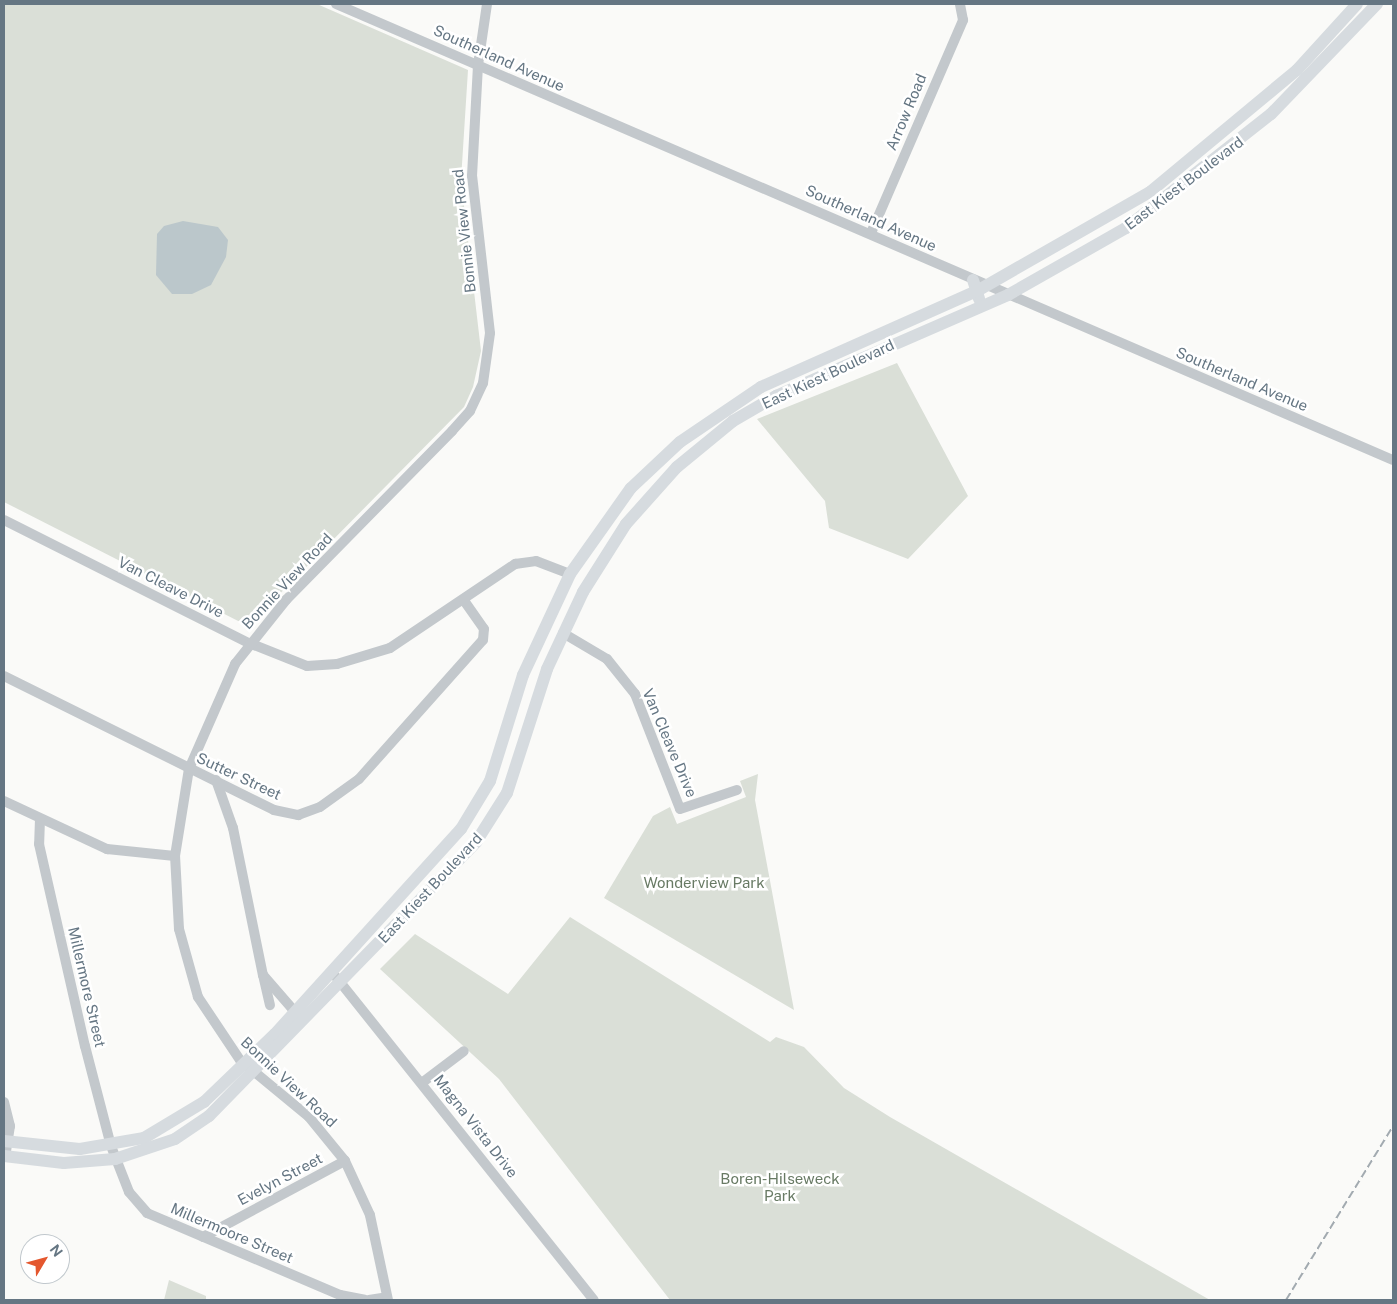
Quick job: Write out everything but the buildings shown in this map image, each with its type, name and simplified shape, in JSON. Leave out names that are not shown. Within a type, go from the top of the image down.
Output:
[{"type":"main road","name":"East Kiest Boulevard","points":[[6,1141],[56,1149],[111,1146],[144,1138],[171,1124],[249,1069],[295,1012],[461,829],[478,803],[502,754],[523,675],[543,623],[570,574],[631,488],[680,442],[725,410],[778,379],[1055,250],[1150,192],[1219,137],[1296,70],[1357,4]]},
{"type":"main road","name":"East Kiest Boulevard","points":[[4,1156],[64,1163],[115,1160],[151,1149],[191,1129],[249,1069],[340,983],[447,874],[496,813],[522,757],[547,668],[563,633],[626,524],[677,467],[733,421],[809,380],[939,324],[1016,294],[1126,228],[1230,149],[1271,114],[1307,80],[1377,4]]},
{"type":"main road","points":[[1296,70],[1307,80]]},
{"type":"main road","points":[[1260,102],[1271,114]]},
{"type":"main road","points":[[1219,137],[1230,149]]},
{"type":"main road","points":[[1016,294],[1024,275],[1049,261],[1055,250]]},
{"type":"main road","points":[[939,324],[978,300],[979,286]]},
{"type":"main road","points":[[725,410],[733,421]]},
{"type":"street","name":"Southerland Avenue","points":[[336,4],[871,233],[979,286],[1016,294],[1393,460]]},
{"type":"street","name":"Bonnie View Road","points":[[388,1299],[370,1215],[346,1161],[309,1117],[249,1069],[213,1025],[190,976],[179,929],[175,856],[188,769],[222,688],[249,643],[286,600],[452,431],[480,390],[490,333],[472,176],[478,65],[488,4]]},
{"type":"street","name":"Arrow Road","points":[[871,233],[963,20],[960,4]]},
{"type":"street","name":"Van Cleave Drive","points":[[4,520],[249,643],[306,666],[337,664],[390,648],[524,561],[545,564],[570,574]]},
{"type":"street","name":"Sutter Street","points":[[4,676],[188,769],[216,780],[274,810],[298,815],[320,807],[349,787],[485,637],[464,600]]},
{"type":"street","name":"Van Cleave Drive","points":[[563,633],[607,659],[635,694],[680,809],[737,790]]},
{"type":"street","points":[[216,780],[232,828],[270,1005]]},
{"type":"street","points":[[4,801],[107,849],[175,856]]},
{"type":"street","name":"Millermore Street","points":[[40,819],[39,844],[115,1160]]},
{"type":"street","name":"Magna Vista Drive","points":[[332,973],[422,1082],[594,1300]]},
{"type":"street","points":[[263,975],[295,1012]]},
{"type":"street","points":[[422,1082],[464,1051]]},
{"type":"street","points":[[4,1102],[10,1126],[4,1156]]},
{"type":"street","name":"Millermoore Street","points":[[115,1160],[129,1192],[143,1209],[203,1237],[340,1295],[367,1300],[388,1299]]},
{"type":"street","name":"Evelyn Street","points":[[203,1237],[346,1161]]},
{"type":"green space","points":[[4,4],[317,4],[468,70],[461,180],[481,351],[473,387],[464,407],[248,626],[4,502]]},
{"type":"green space","points":[[897,363],[968,496],[908,559],[829,528],[825,501],[757,419]]},
{"type":"green space","name":"Wonderview Park","points":[[758,774],[755,800],[794,1010],[604,898],[653,816],[670,807],[677,824],[746,797],[740,781]]},
{"type":"green space","name":"Boren-Hilseweck Park","points":[[570,917],[770,1042],[776,1037],[804,1047],[844,1088],[890,1117],[1210,1300],[670,1300],[499,1079],[380,969],[415,934],[508,994]]},
{"type":"green space","points":[[169,1280],[206,1296],[206,1300],[164,1300]]},
{"type":"shaded area","points":[[183,221],[218,227],[228,240],[226,257],[211,285],[192,294],[172,294],[156,275],[157,234],[164,226]]},
{"type":"railway","points":[[1286,1300],[1393,1126]]}]
